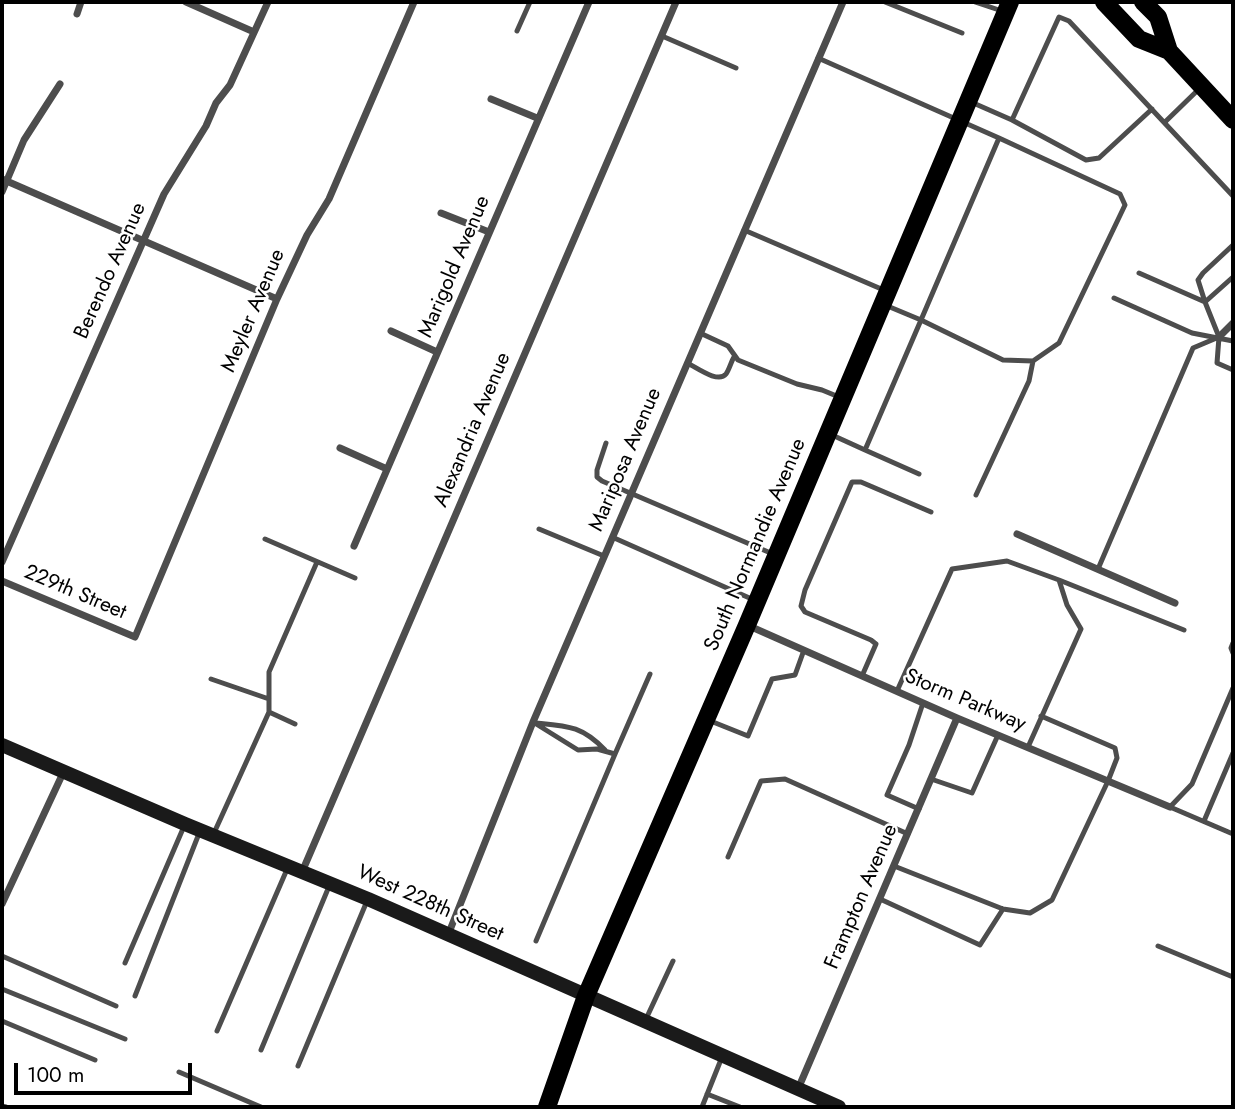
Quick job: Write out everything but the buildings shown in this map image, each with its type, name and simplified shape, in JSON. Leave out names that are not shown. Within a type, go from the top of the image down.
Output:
[{"type":"main road","points":[[1104,2],[1139,39],[1169,51]]},
{"type":"main road","points":[[1143,2],[1158,18],[1169,51],[1233,120]]},
{"type":"main road","name":"South Normandie Avenue","points":[[547,1107],[586,996],[747,625],[1008,7]]},
{"type":"street","points":[[76,14],[81,2]]},
{"type":"street","points":[[186,2],[254,32]]},
{"type":"street","name":"Berendo Avenue","points":[[2,562],[164,194],[206,127],[216,103],[230,85],[268,2]]},
{"type":"street","name":"Meyler Avenue","points":[[135,637],[277,299],[306,235],[329,199],[414,2]]},
{"type":"street","name":"Marigold Avenue","points":[[354,546],[589,2]]},
{"type":"street","name":"Alexandria Avenue","points":[[295,869],[676,2]]},
{"type":"street","name":"Mariposa Avenue","points":[[448,935],[533,722],[843,2]]},
{"type":"street","points":[[2,192],[4,180],[24,140],[60,84]]},
{"type":"street","points":[[491,99],[537,118]]},
{"type":"street","points":[[4,180],[277,299]]},
{"type":"street","points":[[441,213],[489,232]]},
{"type":"street","points":[[1219,337],[1233,323]]},
{"type":"street","points":[[391,331],[437,352]]},
{"type":"street","points":[[340,449],[387,469]]},
{"type":"street","points":[[1017,534],[1175,603]]},
{"type":"street","name":"229th Street","points":[[2,581],[135,637]]},
{"type":"street","name":"Storm Parkway","points":[[747,625],[957,718],[1170,807]]},
{"type":"street","name":"Frampton Avenue","points":[[798,1090],[957,718]]},
{"type":"street","name":"West 228th Street","points":[[2,745],[63,773],[368,899],[839,1107]]},
{"type":"street","points":[[2,904],[63,773]]},
{"type":"lane","points":[[517,31],[530,2]]},
{"type":"lane","points":[[885,2],[962,33]]},
{"type":"lane","points":[[975,2],[1008,7]]},
{"type":"lane","points":[[1012,120],[1059,17],[1069,21],[1233,196]]},
{"type":"lane","points":[[662,36],[736,68]]},
{"type":"lane","points":[[744,230],[885,298],[921,320],[1003,360],[1033,361],[1059,343],[1125,205],[1120,194],[818,58]]},
{"type":"lane","points":[[1165,122],[1202,86]]},
{"type":"lane","points":[[968,101],[1012,120],[1086,160],[1099,158],[1152,109]]},
{"type":"lane","points":[[864,450],[999,138]]},
{"type":"lane","points":[[1233,245],[1198,281],[1219,337],[1217,363],[1233,370]]},
{"type":"lane","points":[[1139,273],[1205,302]]},
{"type":"lane","points":[[1205,302],[1233,277]]},
{"type":"lane","points":[[1114,298],[1192,333],[1233,341]]},
{"type":"lane","points":[[700,333],[728,346],[734,357],[797,384],[822,390],[842,399]]},
{"type":"lane","points":[[1098,569],[1193,348],[1219,337]]},
{"type":"lane","points":[[687,363],[722,378],[734,357]]},
{"type":"lane","points":[[976,495],[1029,381],[1033,361]]},
{"type":"lane","points":[[828,433],[919,474]]},
{"type":"lane","points":[[606,443],[597,477],[776,555]]},
{"type":"lane","points":[[862,676],[876,644],[805,612],[801,606],[805,590],[852,482],[861,482],[931,512]]},
{"type":"lane","points":[[539,529],[604,556]]},
{"type":"lane","points":[[612,537],[757,601]]},
{"type":"lane","points":[[265,539],[355,578]]},
{"type":"lane","points":[[897,691],[952,569],[1007,561],[1184,630]]},
{"type":"lane","points":[[135,996],[207,833],[269,712],[269,672],[317,562]]},
{"type":"lane","points":[[1028,747],[1081,628],[1067,605],[1059,580]]},
{"type":"lane","points":[[1233,642],[1233,653]]},
{"type":"lane","points":[[706,719],[748,736],[772,679],[794,675],[804,650]]},
{"type":"lane","points":[[536,941],[650,674]]},
{"type":"lane","points":[[211,680],[269,699]]},
{"type":"lane","points":[[1233,688],[1192,784],[1170,807],[1233,834]]},
{"type":"lane","points":[[919,808],[887,795],[909,745],[923,703]]},
{"type":"lane","points":[[269,712],[295,724]]},
{"type":"lane","points":[[894,866],[1003,909],[1030,913],[1052,900],[1117,758],[1115,748],[1041,716]]},
{"type":"lane","points":[[533,722],[573,726],[591,735],[605,750]]},
{"type":"lane","points":[[533,722],[578,750],[605,750],[615,754]]},
{"type":"lane","points":[[931,779],[972,793],[998,735]]},
{"type":"lane","points":[[1204,821],[1233,753]]},
{"type":"lane","points":[[727,857],[761,781],[785,779],[908,834]]},
{"type":"lane","points":[[125,963],[185,824]]},
{"type":"lane","points":[[218,1031],[295,869]]},
{"type":"lane","points":[[261,1050],[330,884]]},
{"type":"lane","points":[[298,1066],[368,899]]},
{"type":"lane","points":[[880,900],[980,945],[1003,909]]},
{"type":"lane","points":[[1158,946],[1233,977]]},
{"type":"lane","points":[[2,956],[116,1006]]},
{"type":"lane","points":[[645,1021],[673,961]]},
{"type":"lane","points":[[2,989],[125,1039]]},
{"type":"lane","points":[[2,1021],[95,1060]]},
{"type":"lane","points":[[702,1107],[722,1056]]},
{"type":"lane","points":[[179,1072],[261,1107]]},
{"type":"lane","points":[[707,1094],[740,1107]]}]
